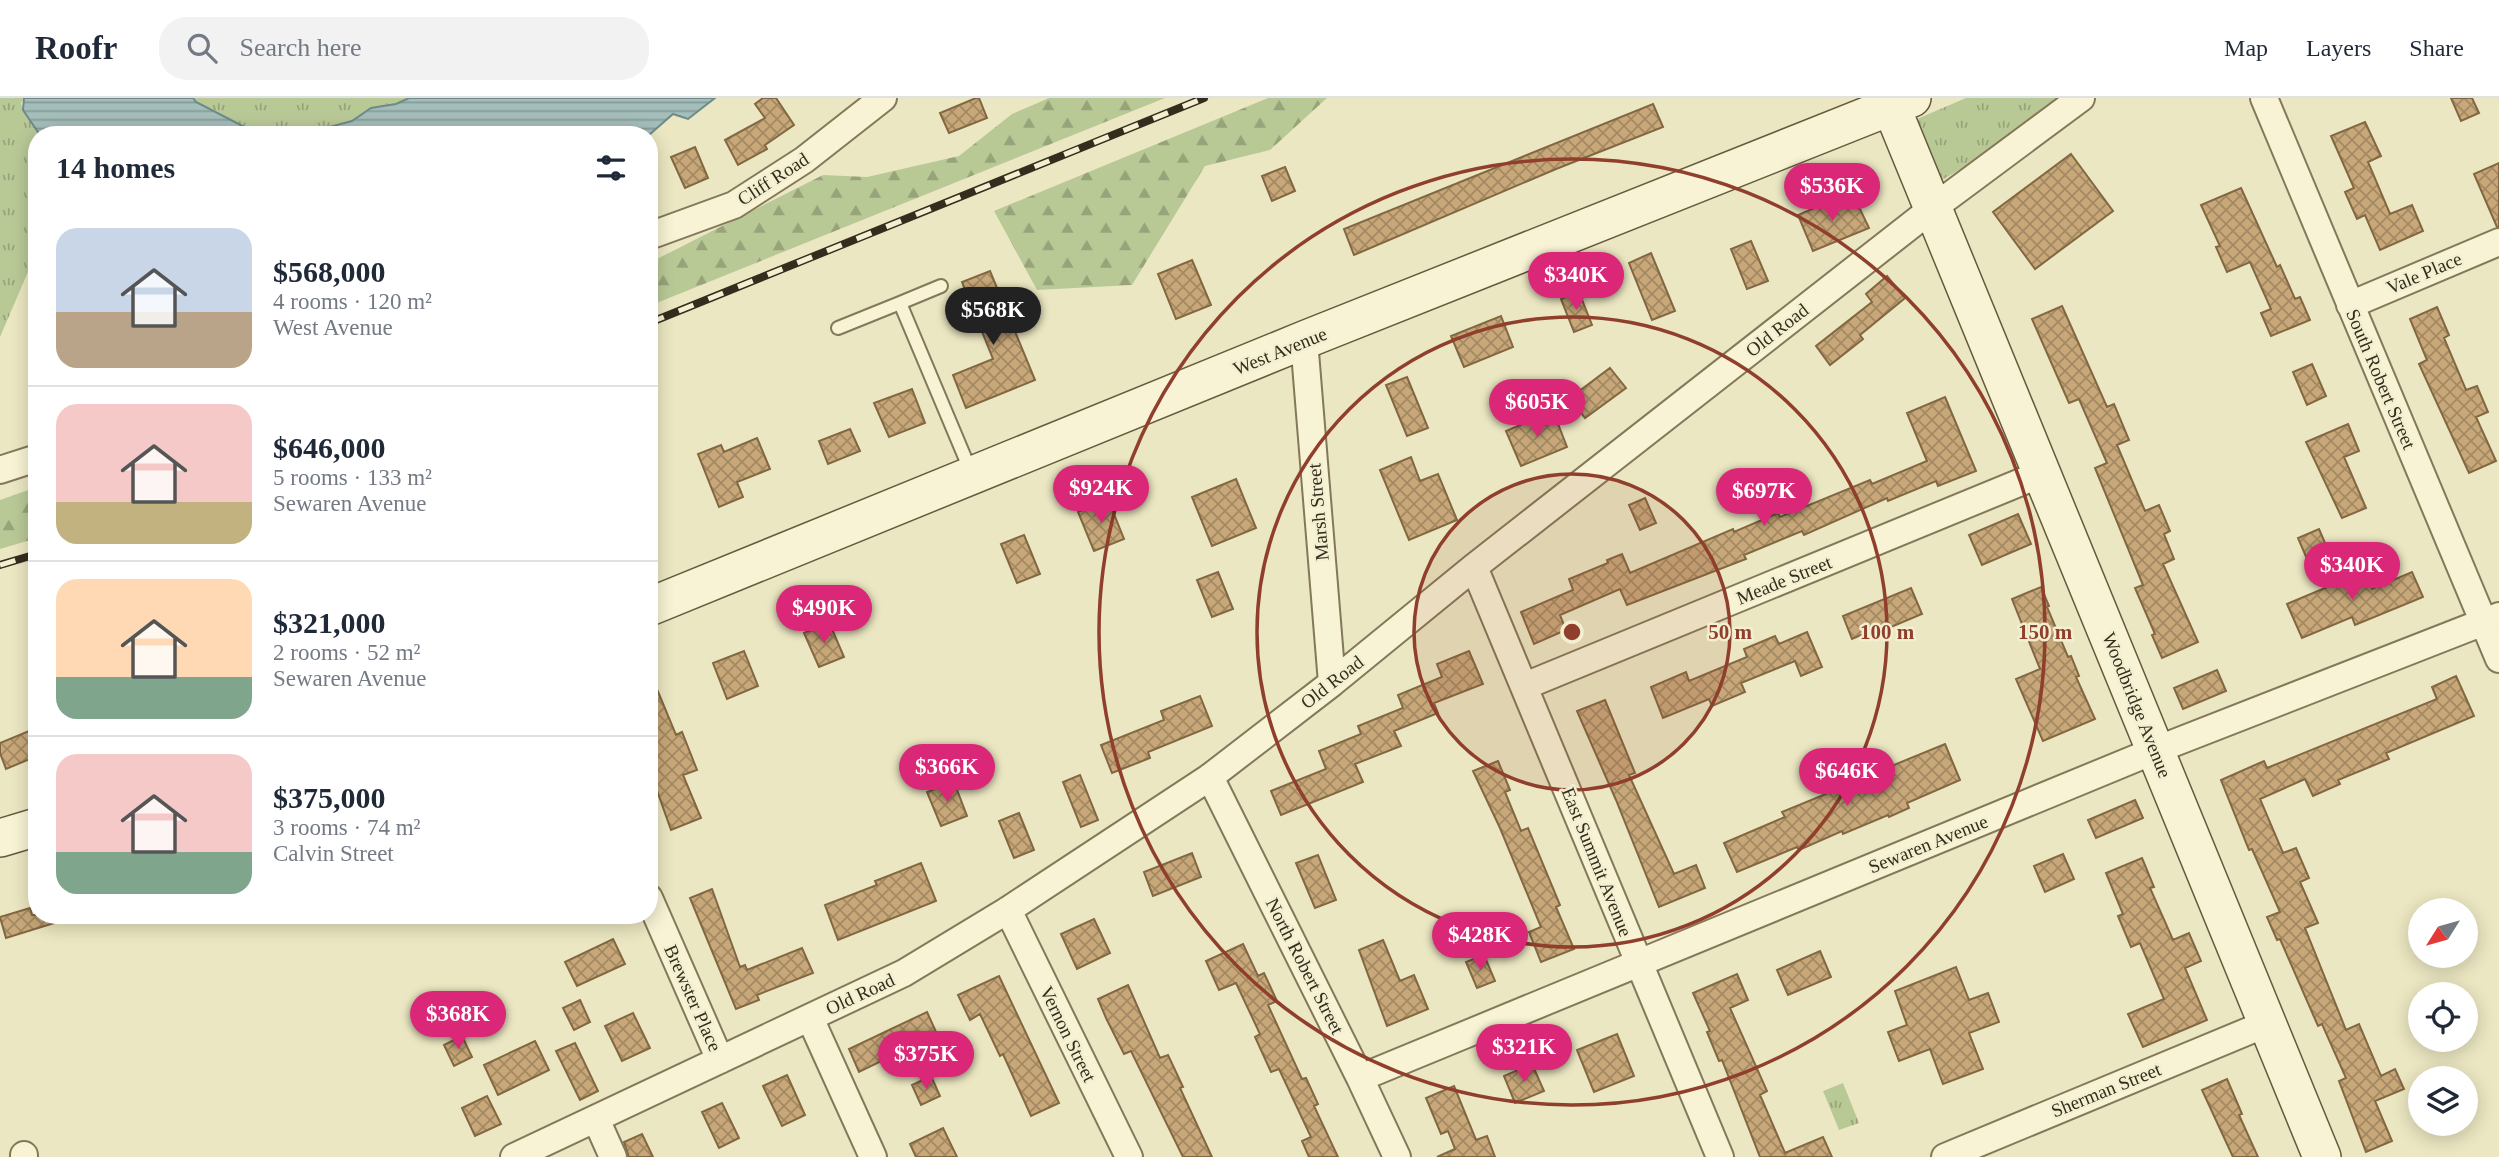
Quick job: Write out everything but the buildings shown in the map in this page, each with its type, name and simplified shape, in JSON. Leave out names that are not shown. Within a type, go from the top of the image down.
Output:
[{"type":"street","name":"Cliff Road","points":[[658,233],[734,205],[804,160],[883,98]]},
{"type":"street","name":"Old Road","points":[[514,1157],[904,973],[1007,910],[1210,777],[1933,208],[2081,98]]},
{"type":"street","name":"South Robert Street","points":[[2264,98],[2350,305],[2491,619],[2499,659]]},
{"type":"street","name":"Woodbridge Avenue","points":[[1897,101],[1933,208],[2322,1157]]},
{"type":"street","name":"West Avenue","points":[[658,603],[1897,101]]},
{"type":"street","name":"Vale Place","points":[[2350,305],[2499,242]]},
{"type":"street","name":"Marsh Street","points":[[1304,341],[1332,683]]},
{"type":"street","points":[[0,470],[28,461]]},
{"type":"street","name":"Meade Street","points":[[1525,686],[2043,474]]},
{"type":"street","name":"East Summit Avenue","points":[[1475,567],[1720,1157]]},
{"type":"street","name":"Sewaren Avenue","points":[[1360,1078],[2156,750],[2491,619]]},
{"type":"street","name":"North Robert Street","points":[[1210,777],[1397,1157]]},
{"type":"street","points":[[0,838],[28,830]]},
{"type":"street","name":"Vernon Street","points":[[1007,910],[1129,1157]]},
{"type":"street","name":"Brewster Place","points":[[658,919],[720,1060]]},
{"type":"street","points":[[810,1018],[873,1157]]},
{"type":"street","name":"Sherman Street","points":[[1945,1157],[2268,1023]]},
{"type":"street","points":[[596,1119],[613,1157]]},
{"type":"lane","points":[[838,328],[941,286]]},
{"type":"lane","points":[[900,303],[972,476]]},
{"type":"green space","points":[[0,98],[24,98],[21,103],[23,110],[34,126],[28,126],[28,272],[0,337]]},
{"type":"green space","points":[[193,98],[409,98],[396,104],[371,108],[352,121],[333,126],[242,126]]},
{"type":"green space","points":[[1049,98],[1165,98],[658,302],[658,258],[823,175],[867,177],[959,156],[1012,114]]},
{"type":"green space","points":[[1268,98],[1327,98],[1270,150],[1205,166],[1132,285],[1037,290],[994,211]]},
{"type":"green space","points":[[1966,98],[2060,98],[1971,163],[1942,180],[1917,119]]},
{"type":"green space","points":[[28,490],[28,541],[0,549],[0,500]]},
{"type":"green space","points":[[1843,1083],[1859,1123],[1839,1130],[1823,1091]]},
{"type":"water","points":[[24,98],[193,98],[242,126],[34,126],[23,110]]},
{"type":"water","points":[[409,98],[715,98],[688,119],[673,114],[658,127],[333,126],[352,121],[371,108],[396,104]]},
{"type":"railway","points":[[658,319],[1204,98]]},
{"type":"railway","points":[[0,565],[28,557]]}]
